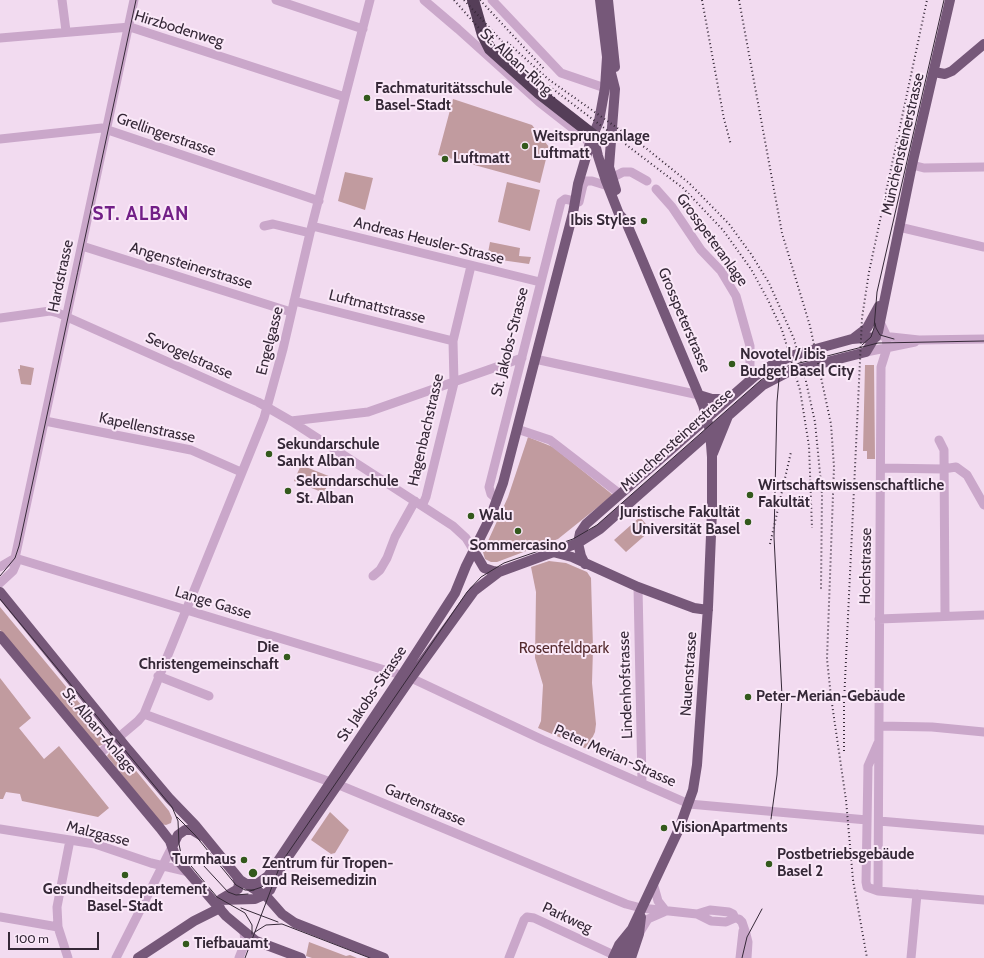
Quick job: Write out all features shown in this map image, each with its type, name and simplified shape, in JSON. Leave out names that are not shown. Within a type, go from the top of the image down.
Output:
[{"type":"highway","points":[[473,0],[483,35],[490,49],[523,80],[593,137]]},
{"type":"main road","name":"St. Jakobs-Strasse","points":[[600,0],[613,115],[610,142]]},
{"type":"main road","points":[[608,0],[614,55],[610,88]]},
{"type":"main road","name":"Münchensteinerstrasse","points":[[499,572],[578,543],[600,529],[735,408],[758,389],[778,376],[794,370],[866,352],[881,336],[880,322],[884,295],[950,0]]},
{"type":"main road","points":[[934,72],[944,74],[952,71],[984,44]]},
{"type":"main road","name":"St. Jakobs-Strasse","points":[[407,677],[455,594],[504,483],[573,213],[574,201],[603,102],[610,88]]},
{"type":"main road","points":[[593,137],[613,115]]},
{"type":"main road","name":"Grosspeterstrasse","points":[[605,179],[604,140],[601,135],[593,137],[605,179],[624,212],[626,222],[699,395],[710,431]]},
{"type":"main road","name":"Grosspeterstrasse","points":[[605,179],[610,142]]},
{"type":"main road","name":"Münchensteinerstrasse","points":[[578,543],[580,532],[586,524],[727,399],[779,361],[794,355],[859,337],[873,320],[884,295]]},
{"type":"main road","points":[[859,337],[881,336]]},
{"type":"main road","name":"Münchensteinerstrasse","points":[[699,395],[712,399],[727,399]]},
{"type":"main road","points":[[712,457],[726,421],[735,408]]},
{"type":"main road","name":"Nauenstrasse","points":[[630,958],[641,908],[679,830],[689,804],[697,765],[708,610],[712,510],[712,457],[710,431]]},
{"type":"main road","points":[[578,543],[581,556],[585,564]]},
{"type":"main road","points":[[474,551],[484,568],[499,572]]},
{"type":"main road","points":[[553,552],[566,555],[638,587],[694,608],[708,610]]},
{"type":"main road","name":"St. Jakobs-Strasse","points":[[246,884],[257,884],[268,876],[407,677],[474,591],[499,572]]},
{"type":"main road","name":"St. Alban-Anlage","points":[[0,592],[118,738],[169,798],[195,825],[202,836],[236,877],[264,895],[288,919],[384,958]]},
{"type":"main road","name":"St. Alban-Anlage","points":[[0,636],[167,836],[176,858],[188,872],[244,932],[260,943],[298,957]]},
{"type":"main road","name":"St. Jakobs-Strasse","points":[[264,895],[271,888],[281,868],[334,783]]},
{"type":"main road","points":[[172,847],[178,835],[185,830],[192,830],[202,836]]},
{"type":"main road","points":[[138,958],[194,921],[203,911],[218,904],[238,888],[239,884],[236,877]]},
{"type":"main road","points":[[218,904],[249,900],[264,895]]},
{"type":"main road","points":[[616,957],[635,932]]},
{"type":"street","points":[[62,0],[66,31]]},
{"type":"street","name":"Hardstrasse","points":[[0,583],[13,571],[16,564],[15,558],[134,0]]},
{"type":"street","points":[[276,0],[363,29]]},
{"type":"street","name":"Engelgasse","points":[[99,754],[138,721],[144,714],[267,407],[370,0]]},
{"type":"street","name":"St. Alban-Ring","points":[[424,0],[539,102],[585,138],[593,137]]},
{"type":"street","points":[[492,0],[520,32],[561,73],[610,88]]},
{"type":"street","name":"Hirzbodenweg","points":[[0,38],[129,26],[345,97]]},
{"type":"street","name":"Grellingerstrasse","points":[[0,139],[99,128],[319,201]]},
{"type":"street","name":"St. Jakobs-Strasse","points":[[593,137],[587,174],[605,179]]},
{"type":"street","points":[[912,165],[924,168],[984,167]]},
{"type":"street","points":[[605,179],[623,172],[631,172],[647,182]]},
{"type":"street","name":"St. Jakobs-Strasse","points":[[573,213],[583,185],[586,182],[605,179]]},
{"type":"street","name":"Grosspeteranlage","points":[[656,189],[672,207],[701,250],[721,271],[736,296],[750,346],[750,381]]},
{"type":"street","name":"St. Jakobs-Strasse","points":[[498,499],[491,494],[489,487],[540,282],[561,202],[566,199],[574,201]]},
{"type":"street","name":"Andreas Heusler-Strasse","points":[[264,226],[272,224],[311,230],[540,282]]},
{"type":"street","points":[[899,227],[984,247]]},
{"type":"street","name":"Angensteinerstrasse","points":[[82,246],[291,312]]},
{"type":"street","name":"Hagenbachstrasse","points":[[418,503],[426,498],[454,383],[453,340],[471,266]]},
{"type":"street","name":"Luftmattstrasse","points":[[294,301],[453,340]]},
{"type":"street","name":"Sevogelstrasse","points":[[0,318],[50,311],[67,316],[267,407],[458,529],[474,551]]},
{"type":"street","points":[[881,336],[919,340],[984,339]]},
{"type":"street","points":[[881,336],[887,348]]},
{"type":"street","points":[[866,352],[919,340]]},
{"type":"street","name":"Hochstrasse","points":[[879,741],[868,766],[866,885],[869,888],[878,890],[879,821],[881,367],[887,348]]},
{"type":"street","points":[[866,352],[876,355],[881,367]]},
{"type":"street","points":[[291,421],[368,412],[522,358]]},
{"type":"street","points":[[535,358],[699,395]]},
{"type":"street","name":"Kapellenstrasse","points":[[45,421],[191,450],[241,472]]},
{"type":"street","points":[[517,429],[550,440],[620,494]]},
{"type":"street","points":[[940,440],[944,450],[945,616]]},
{"type":"street","points":[[881,468],[943,469],[956,467],[967,475],[984,505]]},
{"type":"street","points":[[374,576],[380,570],[396,537],[418,503]]},
{"type":"street","points":[[0,567],[15,558]]},
{"type":"street","name":"Lange Gasse","points":[[15,558],[407,677]]},
{"type":"street","name":"Lindenhofstrasse","points":[[638,587],[642,783]]},
{"type":"street","points":[[879,619],[984,615]]},
{"type":"street","points":[[158,676],[209,696]]},
{"type":"street","name":"Peter Merian-Strasse","points":[[407,677],[689,804],[867,820]]},
{"type":"street","name":"Gartenstrasse","points":[[144,714],[334,783],[626,904],[641,908],[697,914],[711,921],[726,922],[735,918],[739,919],[744,927]]},
{"type":"street","points":[[879,726],[932,727],[984,732]]},
{"type":"street","points":[[879,821],[984,830]]},
{"type":"street","name":"Malzgasse","points":[[0,829],[95,844],[188,872]]},
{"type":"street","points":[[68,958],[58,927],[57,907],[70,840]]},
{"type":"street","points":[[116,958],[172,847]]},
{"type":"street","points":[[635,932],[650,917],[667,910],[658,901],[653,884]]},
{"type":"street","points":[[878,890],[984,900]]},
{"type":"street","points":[[911,958],[917,894]]},
{"type":"street","points":[[0,917],[58,927]]},
{"type":"street","name":"Parkweg","points":[[509,958],[524,920],[527,917],[534,918],[616,957]]},
{"type":"street","points":[[740,958],[744,927]]},
{"type":"street","points":[[744,927],[748,942],[747,958]]},
{"type":"street","points":[[239,958],[245,943],[244,932]]},
{"type":"street","points":[[121,949],[126,958]]},
{"type":"green space","points":[[453,99],[532,125],[549,147],[540,183],[438,155]]},
{"type":"green space","points":[[345,172],[373,178],[365,210],[338,201]]},
{"type":"green space","points":[[507,182],[540,190],[530,231],[498,222]]},
{"type":"green space","points":[[490,242],[520,248],[519,256],[531,257],[529,264],[487,258]]},
{"type":"green space","points":[[20,365],[34,368],[31,385],[21,384],[18,369],[20,369]]},
{"type":"green space","points":[[865,365],[874,365],[875,459],[867,459],[867,451],[863,451]]},
{"type":"green space","points":[[528,437],[553,447],[613,495],[558,539],[497,562],[491,562],[485,559],[483,552],[508,497]]},
{"type":"green space","points":[[301,465],[331,477],[324,493],[294,481]]},
{"type":"green space","points":[[640,517],[651,530],[626,552],[614,540]]},
{"type":"green space","name":"Rosenfeldpark","points":[[549,561],[566,563],[587,572],[591,578],[593,648],[592,683],[596,724],[595,732],[587,749],[538,728],[541,721],[543,685],[535,658],[536,592],[531,567]]},
{"type":"green space","points":[[0,607],[106,735],[107,740],[103,745],[98,746],[94,744],[0,630]]},
{"type":"green space","points":[[0,678],[31,718],[19,728],[44,759],[59,746],[109,808],[98,817],[22,801],[20,794],[6,792],[3,799],[0,799]]},
{"type":"green space","points":[[112,749],[119,750],[169,811],[172,818],[171,823],[166,825],[161,824],[107,756]]},
{"type":"green space","points":[[330,812],[349,830],[335,853],[331,854],[311,840]]},
{"type":"green space","points":[[309,942],[346,956],[350,955],[357,958],[312,958],[306,956]]},
{"type":"tram line","points":[[0,576],[15,558],[19,546],[136,0]]},
{"type":"tram line","points":[[862,345],[871,337],[874,328],[877,292],[944,0]]},
{"type":"tram line","points":[[875,323],[880,335],[894,339]]},
{"type":"tram line","points":[[245,958],[281,863],[467,592],[481,577],[504,563],[573,539],[597,525],[761,380],[775,371],[788,366],[878,343],[984,341]]},
{"type":"tram line","points":[[771,819],[777,775],[782,696],[774,537],[777,402],[779,379],[787,367]]},
{"type":"tram line","points":[[0,599],[172,807],[178,821],[181,854],[217,897],[245,913],[252,925],[252,934]]},
{"type":"tram line","points":[[177,817],[195,835],[236,885],[245,890],[254,890]]},
{"type":"tram line","points":[[185,857],[203,865],[228,892],[236,895],[248,894]]},
{"type":"tram line","points":[[250,891],[262,887],[272,876]]},
{"type":"tram line","points":[[241,908],[278,922]]},
{"type":"tram line","points":[[742,958],[747,937],[762,909]]},
{"type":"tram line","points":[[255,932],[266,925],[282,924],[370,958]]},
{"type":"railway","points":[[454,0],[501,53],[557,100]]},
{"type":"railway","points":[[464,0],[508,48]]},
{"type":"railway","points":[[480,0],[545,70]]},
{"type":"railway","points":[[702,0],[724,119],[731,145]]},
{"type":"railway","points":[[739,0],[782,233],[810,326],[831,424],[834,467],[827,659],[846,800],[853,880],[867,958]]},
{"type":"railway","points":[[844,751],[844,702],[862,318],[869,272],[927,0]]},
{"type":"railway","points":[[507,42],[548,79],[647,149],[689,183],[729,224],[751,254],[769,283],[794,339],[805,377],[815,422],[822,494],[821,590]]},
{"type":"railway","points":[[549,86],[683,188],[723,230],[751,269],[782,330],[800,390],[809,446],[812,528]]},
{"type":"railway","points":[[770,544],[791,452]]},
{"type":"place","name":"Fachmaturitätsschule Basel-Stadt","points":[[367,98]]},
{"type":"place","name":"Weitsprunganlage Luftmatt","points":[[525,146]]},
{"type":"place","name":"Luftmatt","points":[[445,159]]},
{"type":"place","name":"Ibis Styles","points":[[644,221]]},
{"type":"place","name":"Novotel / ibis Budget Basel City","points":[[732,364]]},
{"type":"place","name":"Sekundarschule Sankt Alban","points":[[269,454]]},
{"type":"place","name":"Sekundarschule St. Alban","points":[[288,491]]},
{"type":"place","name":"Wirtschaftswissenschaftliche Fakultät","points":[[750,495]]},
{"type":"place","name":"Walu","points":[[471,516]]},
{"type":"place","name":"Juristische Fakultät Universität Basel","points":[[748,522]]},
{"type":"place","name":"Sommercasino","points":[[518,531]]},
{"type":"place","name":"Die Christengemeinschaft","points":[[287,657]]},
{"type":"place","name":"Peter-Merian-Gebäude","points":[[748,697]]},
{"type":"place","name":"VisionApartments","points":[[664,828]]},
{"type":"place","name":"Turmhaus","points":[[244,860]]},
{"type":"place","name":"Postbetriebsgebäude Basel 2","points":[[769,864]]},
{"type":"place","name":"Zentrum für Tropen- und Reisemedizin","points":[[253,873]]},
{"type":"place","name":"Gesundheitsdepartement Basel-Stadt","points":[[125,875]]},
{"type":"place","name":"Tiefbauamt","points":[[186,944]]},
{"type":"district","name":"ST. ALBAN","points":[[141,214]]}]
